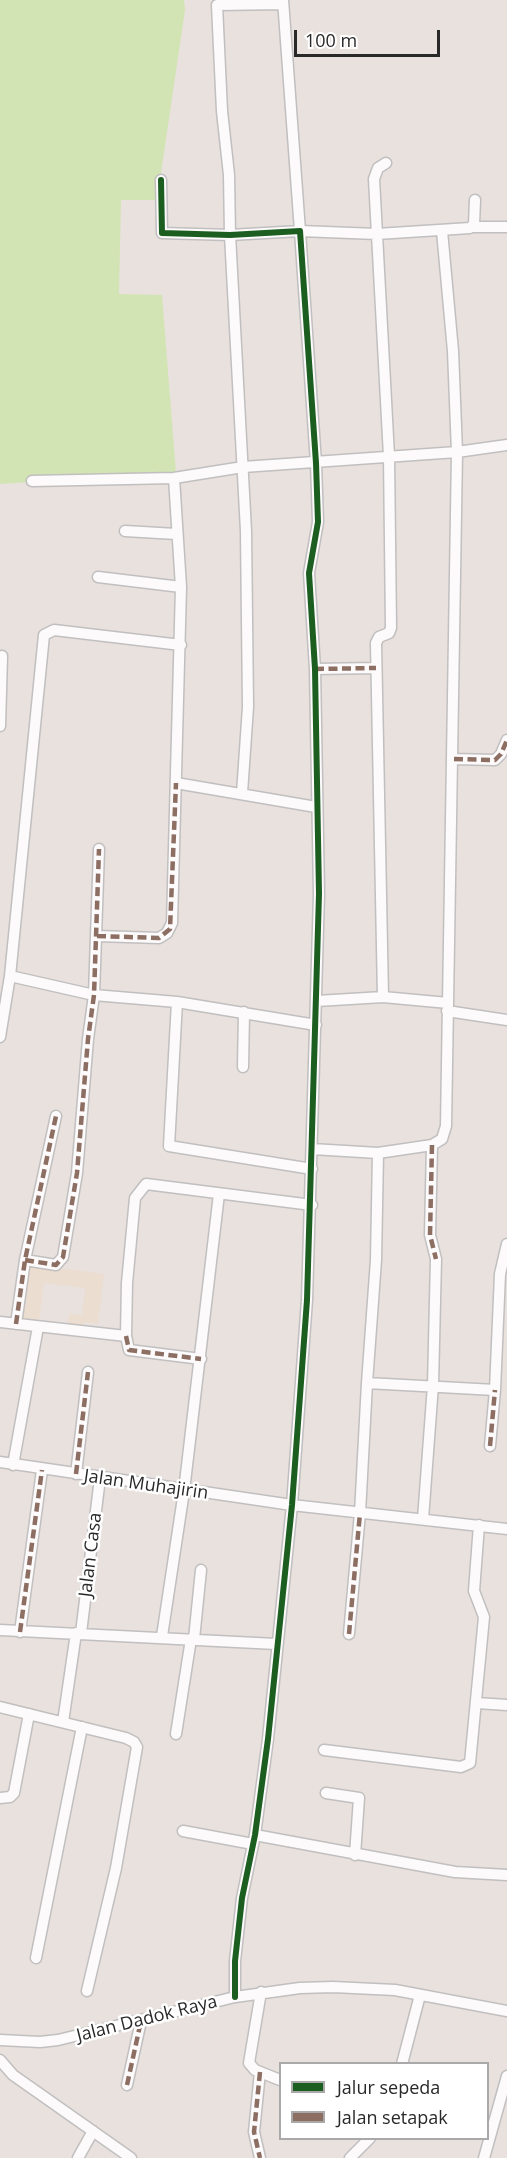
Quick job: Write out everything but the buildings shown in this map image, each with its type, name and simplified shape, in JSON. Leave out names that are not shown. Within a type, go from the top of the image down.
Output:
[{"type":"street","points":[[235,1997],[235,1961],[242,1898],[254,1840],[268,1739],[292,1505],[312,1205],[317,1001],[319,894],[315,669],[309,573],[318,522],[316,463],[283,2],[217,3],[222,111],[228,163],[243,468],[248,697],[242,793]]},
{"type":"street","points":[[383,997],[376,640],[379,636],[389,633],[391,628],[389,456],[374,176],[378,168],[386,163]]},
{"type":"street","points":[[161,180],[160,232],[230,235],[300,231],[377,234],[472,227],[507,228]]},
{"type":"street","points":[[472,227],[475,200]]},
{"type":"street","points":[[312,1149],[378,1153],[432,1145],[442,1139],[446,1126],[454,759],[457,452],[453,351],[442,231]]},
{"type":"street","points":[[32,481],[174,478],[243,468],[457,452],[507,445]]},
{"type":"street","points":[[97,936],[159,938],[170,929],[181,645],[181,586],[174,478]]},
{"type":"street","points":[[125,531],[177,534]]},
{"type":"street","points":[[98,578],[181,586]]},
{"type":"street","points":[[0,1037],[44,635],[54,630],[181,645]]},
{"type":"street","points":[[0,726],[2,656]]},
{"type":"street","points":[[315,669],[376,668]]},
{"type":"street","points":[[454,759],[495,760],[501,754],[507,740]]},
{"type":"street","points":[[176,783],[316,807]]},
{"type":"street","points":[[25,1260],[56,1265],[63,1257],[77,1173],[94,995],[99,849]]},
{"type":"street","points":[[7,971],[94,995],[177,1002],[316,1025]]},
{"type":"street","points":[[317,1001],[383,997],[448,1007],[507,1020]]},
{"type":"street","points":[[177,1002],[169,1146],[312,1169]]},
{"type":"street","points":[[243,1067],[244,1012]]},
{"type":"street","points":[[16,1324],[25,1260],[56,1116]]},
{"type":"street","points":[[423,1520],[433,1385],[436,1259],[430,1235],[432,1145]]},
{"type":"street","points":[[349,1634],[360,1513],[375,1260],[378,1153]]},
{"type":"street","points":[[201,1359],[129,1350],[126,1336],[128,1266],[135,1198],[140,1188],[146,1184],[155,1183],[219,1194],[312,1205]]},
{"type":"street","points":[[162,1636],[184,1491],[219,1194]]},
{"type":"street","points":[[490,1446],[500,1274],[507,1244]]},
{"type":"street","points":[[0,1322],[126,1336]]},
{"type":"street","points":[[13,1465],[38,1327]]},
{"type":"street","points":[[76,1474],[88,1372]]},
{"type":"street","points":[[367,1383],[495,1390]]},
{"type":"street","name":"Jalan Muhajirin","points":[[0,1462],[184,1491],[360,1513],[507,1528]]},
{"type":"street","points":[[20,1632],[42,1470]]},
{"type":"street","name":"Jalan Casa","points":[[63,1722],[100,1478]]},
{"type":"street","points":[[324,1750],[465,1767],[472,1761],[484,1617],[474,1591],[479,1525]]},
{"type":"street","points":[[176,1734],[193,1639],[201,1570]]},
{"type":"street","points":[[0,1630],[162,1636],[276,1644]]},
{"type":"street","points":[[477,1703],[507,1705]]},
{"type":"street","points":[[0,1707],[131,1740],[137,1747],[116,1868],[87,1990]]},
{"type":"street","points":[[0,1798],[10,1797],[14,1793],[29,1714]]},
{"type":"street","points":[[36,1958],[82,1727]]},
{"type":"street","points":[[326,1793],[359,1798],[355,1855]]},
{"type":"street","points":[[183,1831],[355,1855],[455,1872],[507,1875]]},
{"type":"street","name":"Jalan Dadok Raya","points":[[0,2040],[40,2042],[58,2040],[235,1997],[261,1992],[333,1987],[394,1990],[507,2011]]},
{"type":"street","points":[[261,1992],[249,2063],[252,2068],[279,2080]]},
{"type":"street","points":[[403,2062],[420,1995]]},
{"type":"street","points":[[127,2085],[141,2021]]},
{"type":"street","points":[[0,2060],[13,2075],[131,2158]]},
{"type":"street","points":[[260,2072],[254,2132],[260,2158]]},
{"type":"street","points":[[484,2158],[507,2076]]},
{"type":"street","points":[[78,2158],[93,2131]]},
{"type":"street","points":[[350,2158],[369,2140]]},
{"type":"shaded area","points":[[29,1264],[104,1274],[98,1324],[84,1322],[83,1327],[68,1325],[69,1313],[82,1315],[85,1288],[44,1283],[39,1320],[23,1318]]},
{"type":"green space","points":[[0,0],[184,0],[185,10],[157,200],[121,200],[119,294],[162,295],[176,473],[0,484]]},
{"type":"marked path","points":[[315,669],[376,668]]},
{"type":"marked path","points":[[454,759],[495,760],[501,754],[507,740]]},
{"type":"marked path","points":[[97,936],[159,938],[170,929],[176,783]]},
{"type":"marked path","points":[[25,1260],[56,1265],[63,1257],[77,1173],[94,995],[99,849]]},
{"type":"marked path","points":[[16,1324],[25,1260],[56,1116]]},
{"type":"marked path","points":[[432,1145],[430,1235],[436,1259]]},
{"type":"marked path","points":[[126,1336],[129,1350],[201,1359]]},
{"type":"marked path","points":[[76,1474],[88,1372]]},
{"type":"marked path","points":[[490,1446],[495,1390]]},
{"type":"marked path","points":[[20,1632],[42,1470]]},
{"type":"marked path","points":[[349,1634],[360,1513]]},
{"type":"marked path","points":[[127,2085],[141,2021]]},
{"type":"marked path","points":[[260,2072],[254,2132],[260,2158]]},
{"type":"cycle path","points":[[161,180],[162,233],[230,235],[300,231],[316,463],[318,522],[309,573],[315,669],[319,894],[307,1300],[292,1505],[268,1739],[255,1835],[242,1898],[235,1961],[235,1997]]}]
